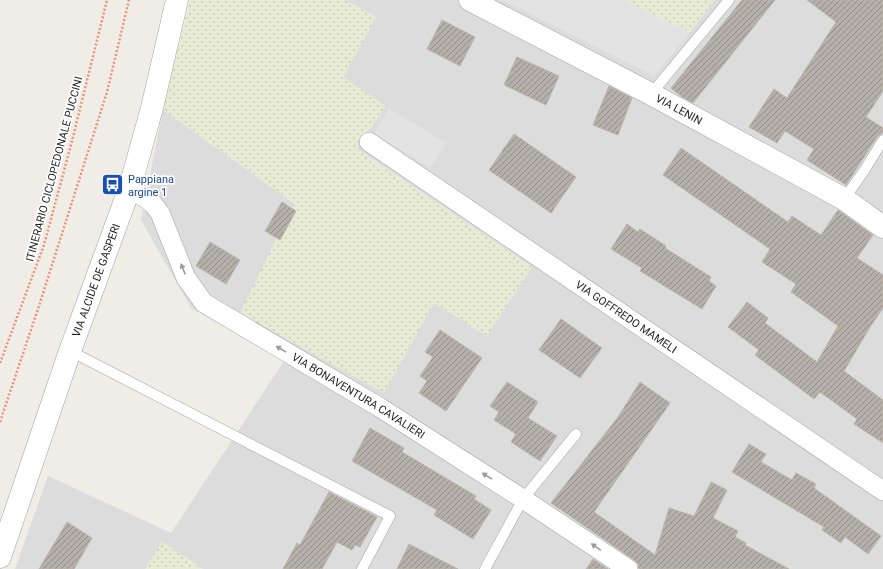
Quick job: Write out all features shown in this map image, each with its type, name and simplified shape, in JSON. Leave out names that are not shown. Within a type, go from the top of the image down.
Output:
[{"type":"street","name":"VIA ALCIDE DE GASPERI","points":[[0,557],[70,351],[130,187],[152,108],[177,0]]},
{"type":"street","name":"VIA LENIN","points":[[470,0],[651,94],[844,199],[883,227]]},
{"type":"street","name":"VIA GOFFREDO MAMELI","points":[[369,142],[883,491]]},
{"type":"street","name":"VIA BONAVENTURA CAVALIERI","points":[[130,187],[152,204],[160,213],[186,278],[204,303],[378,407],[524,499],[628,569]]},
{"type":"lane","points":[[651,94],[729,0]]},
{"type":"lane","points":[[844,199],[864,171],[883,140]]},
{"type":"lane","points":[[70,351],[390,516],[362,569]]},
{"type":"lane","points":[[485,569],[524,499],[576,434]]},
{"type":"path","name":"ITINERARIO CICLOPEDONALE PUCCINI","points":[[0,363],[44,246],[107,0]]},
{"type":"path","points":[[0,422],[39,306],[106,92],[129,0]]},
{"type":"shaded area","points":[[345,0],[623,0],[690,32],[715,0],[883,0],[883,569],[203,569],[162,542],[145,569],[15,569],[48,476],[171,533],[284,361],[191,308],[141,220],[163,110],[434,303],[532,267],[356,148],[343,77],[376,17]]},
{"type":"shaded area","points":[[502,0],[623,0],[690,32],[654,76]]},
{"type":"shaded area","points":[[389,108],[446,143],[430,168],[374,134]]},
{"type":"green space","points":[[190,0],[345,0],[376,17],[343,77],[386,106],[356,149],[532,267],[487,336],[434,303],[384,393],[240,313],[294,203],[163,110]]},
{"type":"green space","points":[[623,0],[715,0],[690,32]]},
{"type":"green space","points":[[162,542],[203,569],[145,569]]},
{"type":"building","points":[[742,0],[775,0],[693,103],[682,97],[671,88]]},
{"type":"building","points":[[807,0],[883,0],[883,91],[866,117],[883,128],[883,132],[877,137],[846,185],[807,160],[814,149],[785,131],[777,143],[749,127],[774,89],[787,98],[836,22]]},
{"type":"building","points":[[442,20],[475,37],[460,66],[427,49]]},
{"type":"building","points":[[517,57],[559,76],[546,105],[504,85]]},
{"type":"building","points":[[609,86],[632,98],[618,135],[593,125]]},
{"type":"building","points":[[514,134],[576,177],[551,213],[489,170]]},
{"type":"building","points":[[681,148],[788,222],[792,216],[821,235],[838,210],[873,235],[857,258],[883,275],[883,308],[844,371],[883,400],[883,443],[854,424],[857,419],[820,392],[814,399],[755,355],[759,350],[728,327],[747,302],[768,318],[765,323],[817,362],[838,326],[791,292],[796,284],[762,262],[770,249],[663,175]]},
{"type":"building","points":[[282,202],[296,211],[280,240],[265,231]]},
{"type":"building","points":[[627,224],[638,232],[640,229],[666,246],[665,248],[711,277],[709,281],[716,286],[702,309],[640,271],[642,268],[611,249]]},
{"type":"building","points":[[210,242],[240,260],[226,284],[196,266]]},
{"type":"building","points":[[561,319],[602,348],[580,378],[539,350]]},
{"type":"building","points":[[440,330],[482,358],[446,411],[419,393],[427,381],[420,376],[433,357],[425,352]]},
{"type":"building","points":[[507,382],[538,402],[528,418],[557,436],[540,461],[511,442],[516,434],[494,420],[499,412],[490,406]]},
{"type":"building","points":[[640,382],[670,403],[594,512],[655,555],[669,508],[694,516],[711,482],[727,490],[713,518],[738,531],[735,537],[746,543],[745,545],[789,569],[639,569],[638,564],[634,560],[551,503],[618,417]]},
{"type":"building","points":[[370,428],[404,448],[402,452],[476,496],[474,499],[491,510],[473,539],[434,515],[437,510],[352,461]]},
{"type":"building","points":[[749,444],[766,454],[761,462],[792,480],[796,473],[816,484],[814,488],[881,536],[868,554],[845,537],[841,543],[822,530],[824,527],[732,472]]},
{"type":"building","points":[[329,492],[377,517],[360,547],[355,545],[352,550],[337,542],[322,569],[283,569],[297,543],[300,545]]},
{"type":"building","points":[[67,522],[92,538],[74,569],[39,569]]},
{"type":"building","points":[[409,544],[458,569],[397,569]]},
{"type":"building","points":[[593,559],[608,569],[586,569]]},
{"type":"place","name":"Pappiana argine 1","points":[[112,185]]}]
